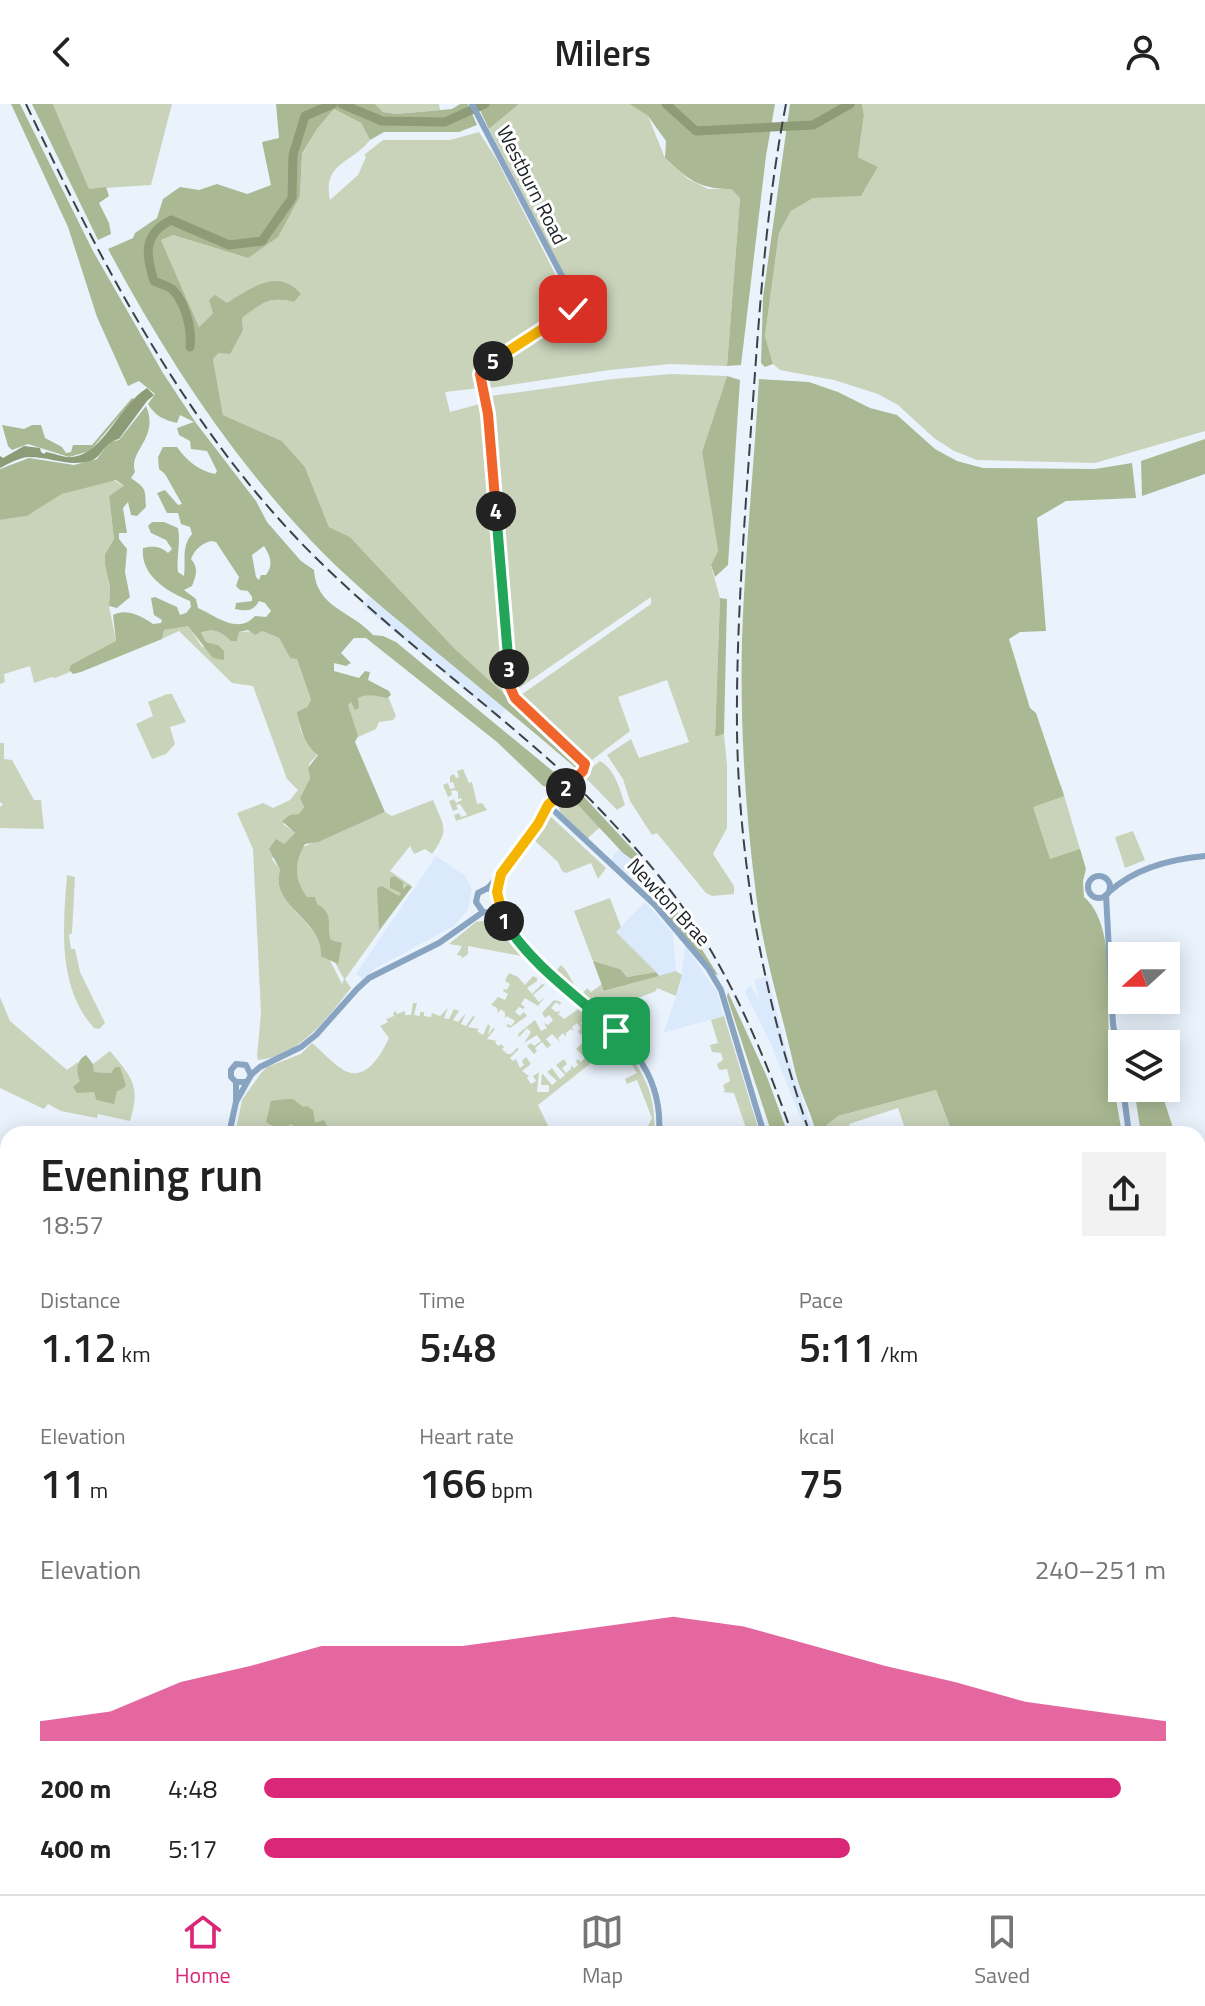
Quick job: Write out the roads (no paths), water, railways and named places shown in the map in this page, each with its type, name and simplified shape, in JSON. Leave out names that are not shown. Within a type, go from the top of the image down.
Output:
[{"type":"street","name":"Westburn Road","points":[[472,104],[575,301],[571,312],[489,363],[480,374],[488,414],[510,687],[515,698],[585,764],[583,771],[548,805]]},
{"type":"street","points":[[467,922],[477,906],[478,893],[488,888],[501,874],[538,824],[548,805]]},
{"type":"street","name":"Newton Brae","points":[[548,805],[655,905],[708,968],[723,998],[762,1126]]},
{"type":"street","points":[[1114,1030],[1109,930],[1105,911],[1090,892],[1090,882],[1096,877],[1124,878],[1170,862],[1205,856]]},
{"type":"street","points":[[497,892],[501,874]]},
{"type":"street","points":[[1097,897],[1108,893],[1124,878]]},
{"type":"street","points":[[1105,911],[1107,879]]},
{"type":"street","points":[[488,888],[497,892],[501,899],[499,907],[522,948],[616,1031],[640,1060],[656,1090],[661,1112],[660,1126]]},
{"type":"street","points":[[477,906],[483,912],[505,921]]},
{"type":"street","points":[[491,913],[499,907]]},
{"type":"street","points":[[236,1102],[251,1075],[316,1035],[369,978],[439,943],[483,912]]},
{"type":"street","points":[[231,1126],[236,1102],[236,1082],[231,1077],[231,1070],[236,1064],[260,1067]]},
{"type":"street","points":[[246,1065],[251,1075]]},
{"type":"street","points":[[236,1082],[246,1082]]},
{"type":"street","points":[[1125,1102],[1128,1126]]},
{"type":"waterway","points":[[190,347],[189,324],[181,301],[168,286],[154,281],[148,254],[155,232],[171,220],[229,245],[262,241],[292,198],[293,155],[305,116],[333,104]]},
{"type":"waterway","points":[[342,104],[382,121],[445,122],[485,104]]},
{"type":"waterway","points":[[666,104],[696,131],[813,125],[850,104]]},
{"type":"railway","points":[[26,104],[117,285],[187,400],[226,455],[315,557],[376,614],[567,776],[655,871],[701,934],[728,982],[763,1057],[789,1126]]},
{"type":"railway","points":[[786,104],[773,185],[760,306],[741,580],[737,731],[743,833],[757,936],[780,1036],[807,1126]]}]
